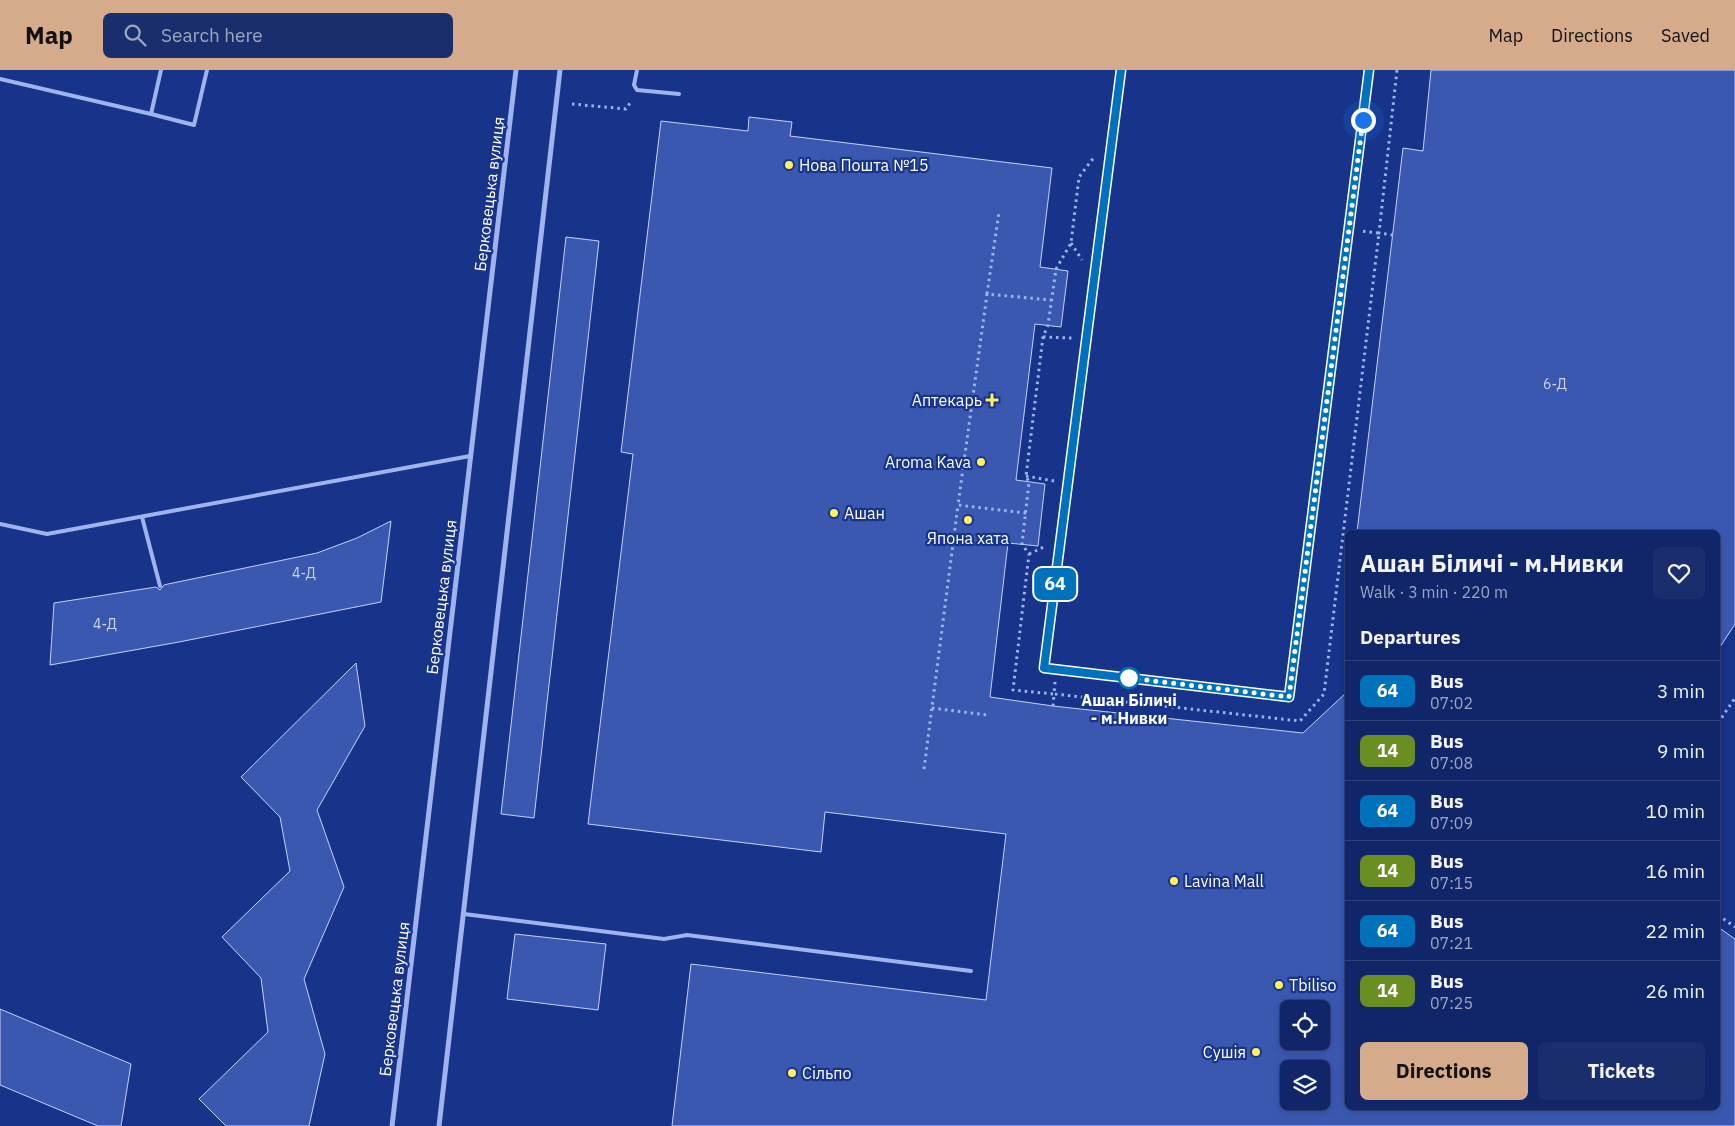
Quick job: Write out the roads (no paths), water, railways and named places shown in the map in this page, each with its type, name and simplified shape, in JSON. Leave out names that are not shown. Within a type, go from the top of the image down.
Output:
[{"type":"street","name":"Берковецька вулиця","points":[[392,1126],[516,70]]},
{"type":"street","points":[[439,1126],[560,70]]},
{"type":"lane","points":[[151,114],[161,70]]},
{"type":"lane","points":[[0,79],[194,125],[207,70]]},
{"type":"lane","points":[[636,70],[634,86],[639,91],[679,94]]},
{"type":"lane","points":[[1121,70],[1044,668],[1289,697],[1369,70]]},
{"type":"lane","points":[[0,524],[47,534],[470,456]]},
{"type":"lane","points":[[142,517],[160,586]]},
{"type":"lane","points":[[464,914],[664,939],[687,935],[972,971]]},
{"type":"place","name":"Нова Пошта №15","points":[[789,165]]},
{"type":"place","name":"Аптекарь","points":[[992,400]]},
{"type":"place","name":"Aroma Kava","points":[[981,462]]},
{"type":"place","name":"Ашан","points":[[834,513]]},
{"type":"place","name":"Япона хата","points":[[968,520]]},
{"type":"place","name":"Ашан Біличі - м.Нивки","points":[[1129,678]]},
{"type":"place","name":"Lavina Mall","points":[[1174,881]]},
{"type":"place","name":"Tbiliso","points":[[1279,985]]},
{"type":"place","name":"Сушія","points":[[1256,1052]]},
{"type":"place","name":"Сільпо","points":[[792,1073]]}]
